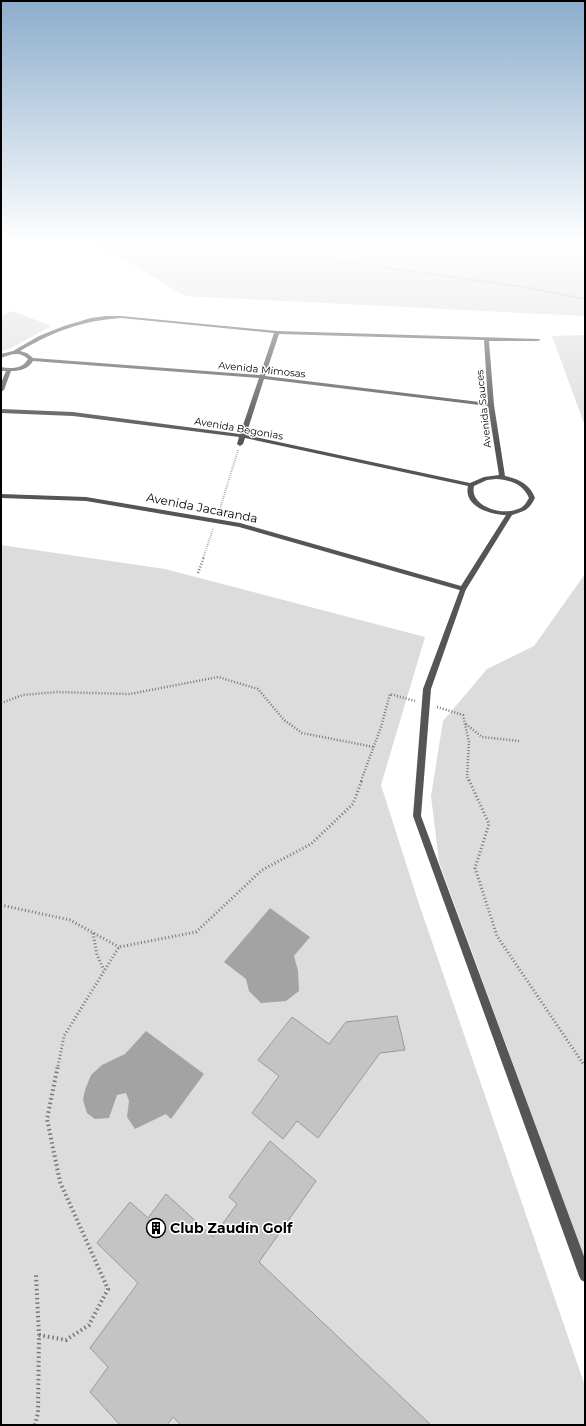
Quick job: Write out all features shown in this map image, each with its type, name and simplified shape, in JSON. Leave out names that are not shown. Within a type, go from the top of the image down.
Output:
[{"type":"street","points":[[1,356],[15,352],[57,329],[78,322],[97,318],[121,317],[277,332],[538,340]]},
{"type":"street","points":[[240,444],[277,332]]},
{"type":"street","name":"Avenida Sauces","points":[[486,339],[491,405],[502,477]]},
{"type":"street","name":"Avenida Mimosas","points":[[15,352],[26,354],[31,359],[262,377],[491,405]]},
{"type":"street","points":[[1,369],[9,370],[26,366],[30,363],[31,359]]},
{"type":"street","points":[[1,390],[9,370]]},
{"type":"street","name":"Avenida Begonias","points":[[1,411],[73,414],[242,436],[471,485]]},
{"type":"street","points":[[502,477],[526,486],[531,492],[532,498],[528,507],[520,511],[510,513],[490,511],[480,507],[473,501],[470,492],[471,485],[486,478],[502,477]]},
{"type":"street","name":"Avenida Jacaranda","points":[[1,496],[86,499],[240,525],[463,589]]},
{"type":"street","points":[[510,513],[463,589],[427,688],[417,816],[585,1276]]},
{"type":"path","points":[[198,573],[240,444]]},
{"type":"path","points":[[1,703],[23,695],[56,692],[130,694],[218,677],[258,689],[284,720],[302,733],[374,747]]},
{"type":"path","points":[[1,905],[70,920],[119,946],[196,932],[262,870],[311,844],[353,804],[374,747],[390,694],[463,715],[469,742],[467,777],[489,824],[475,868],[497,936],[584,1066]]},
{"type":"path","points":[[465,724],[482,737],[518,741]]},
{"type":"path","points":[[93,933],[97,955],[104,970]]},
{"type":"path","points":[[39,1335],[66,1340],[89,1325],[108,1289],[60,1182],[46,1119],[64,1036],[119,946]]},
{"type":"path","points":[[35,1425],[38,1413],[39,1335],[36,1275]]},
{"type":"shaded area","points":[[436,309],[585,309],[585,316]]},
{"type":"shaded area","points":[[13,311],[51,326],[11,348],[1,351],[1,316]]},
{"type":"shaded area","points":[[585,335],[585,426],[552,336]]},
{"type":"shaded area","name":"Club Zaudín Golf","points":[[1,545],[165,569],[425,637],[381,785],[418,901],[585,1386],[585,1425],[1,1425]]},
{"type":"shaded area","points":[[585,574],[585,1260],[439,862],[431,796],[443,721],[487,669],[534,646]]},
{"type":"shaded area","points":[[270,908],[310,937],[294,956],[298,971],[299,991],[286,1001],[261,1003],[249,991],[246,979],[224,962]]},
{"type":"shaded area","points":[[146,1031],[204,1074],[171,1119],[166,1114],[135,1129],[127,1117],[129,1101],[126,1093],[117,1095],[109,1118],[95,1119],[87,1113],[83,1100],[91,1075],[102,1065],[125,1054]]},
{"type":"building","points":[[397,1016],[405,1050],[380,1053],[318,1138],[297,1121],[283,1139],[252,1113],[279,1076],[258,1060],[292,1017],[329,1044],[346,1022]]},
{"type":"building","name":"Club Zaudín Golf","points":[[270,1141],[316,1181],[259,1262],[431,1425],[181,1425],[173,1417],[167,1425],[120,1425],[90,1392],[108,1367],[90,1348],[138,1283],[97,1243],[130,1202],[148,1218],[166,1194],[213,1237],[237,1204],[229,1197]]},
{"type":"place","name":"Club Zaudín Golf","points":[[156,1228]]}]
